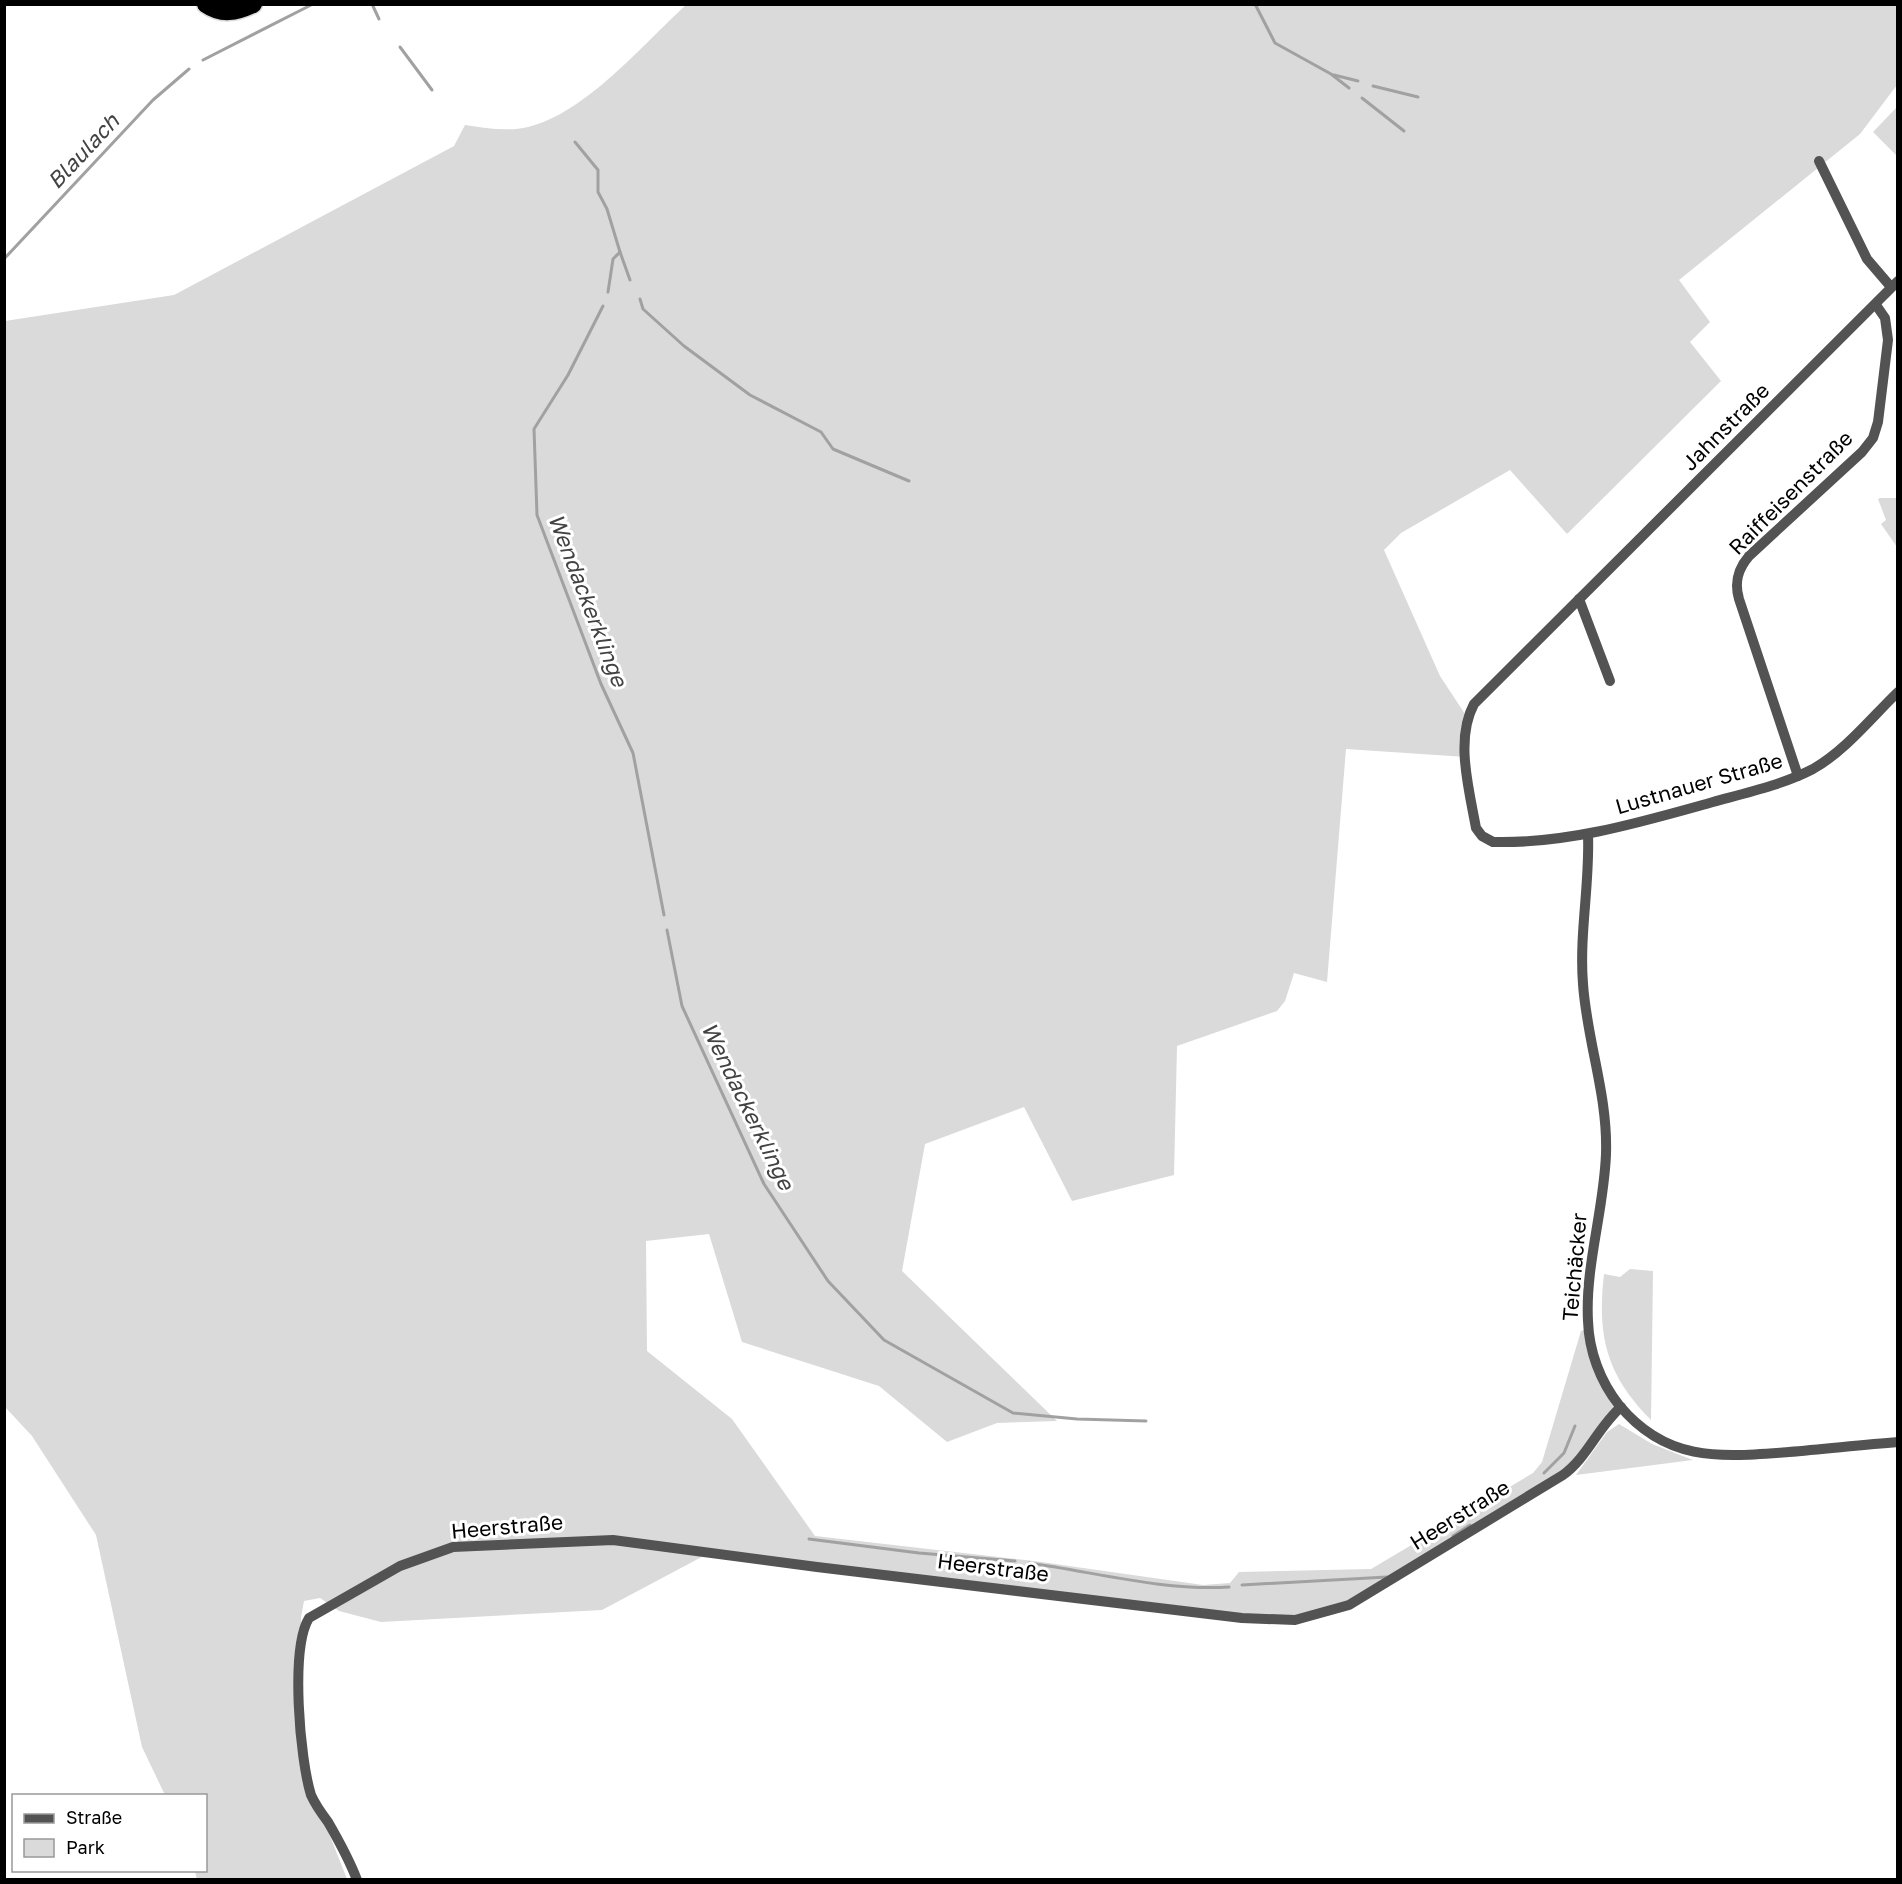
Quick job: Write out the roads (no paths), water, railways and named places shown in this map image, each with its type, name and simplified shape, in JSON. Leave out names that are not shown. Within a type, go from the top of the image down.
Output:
[{"type":"highway","points":[[206,4],[213,9],[232,12],[253,4]]},
{"type":"street","points":[[1819,161],[1867,259],[1894,284]]},
{"type":"street","name":"Jahnstraße","points":[[1482,836],[1476,828],[1464,734],[1467,717],[1474,704],[1876,305],[1894,284]]},
{"type":"street","name":"Raiffeisenstraße","points":[[1798,776],[1736,590],[1738,573],[1749,556],[1868,445],[1878,422],[1886,357],[1887,326],[1876,305]]},
{"type":"street","points":[[1886,357],[1898,356]]},
{"type":"street","points":[[1579,599],[1610,681]]},
{"type":"street","name":"Lustnauer Straße","points":[[1482,836],[1493,842],[1506,842],[1588,834],[1657,818],[1798,776],[1838,751],[1898,692]]},
{"type":"street","name":"Teichäcker","points":[[1588,834],[1582,981],[1602,1089],[1606,1144],[1588,1320],[1598,1370],[1621,1407],[1658,1439],[1683,1450],[1711,1456],[1898,1442]]},
{"type":"street","name":"Heerstraße","points":[[357,1880],[349,1858],[312,1796],[300,1741],[301,1644],[304,1626],[309,1618],[400,1566],[453,1547],[613,1540],[1242,1618],[1295,1620],[1349,1605],[1563,1475],[1577,1464],[1599,1429],[1621,1407]]},
{"type":"waterway","name":"Blaulach","points":[[203,60],[313,4]]},
{"type":"waterway","name":"Wendackerklinge","points":[[372,4],[379,19]]},
{"type":"waterway","points":[[1255,4],[1275,43],[1331,74],[1349,88]]},
{"type":"waterway","name":"Wendackerklinge","points":[[400,47],[432,90]]},
{"type":"waterway","name":"Blaulach","points":[[4,259],[153,100],[189,69]]},
{"type":"waterway","points":[[1334,75],[1358,81]]},
{"type":"waterway","points":[[1373,86],[1418,97]]},
{"type":"waterway","points":[[1362,98],[1404,131]]},
{"type":"waterway","name":"Wendackerklinge","points":[[575,142],[598,170],[598,192],[607,209],[620,252],[613,259],[608,292]]},
{"type":"waterway","points":[[620,252],[630,280]]},
{"type":"waterway","points":[[640,299],[643,309],[684,346],[750,395],[821,432],[833,449],[909,481]]},
{"type":"waterway","name":"Wendackerklinge","points":[[603,306],[568,375],[534,429],[537,515],[601,684],[633,753],[664,915]]},
{"type":"waterway","name":"Wendackerklinge","points":[[667,930],[682,1006],[764,1184],[828,1281],[884,1340],[1013,1413],[1077,1419],[1146,1421]]},
{"type":"waterway","points":[[1544,1473],[1564,1453],[1575,1426]]},
{"type":"waterway","points":[[1453,1536],[1470,1525]]},
{"type":"waterway","points":[[809,1539],[919,1553],[1015,1561]]},
{"type":"waterway","points":[[1029,1563],[1154,1584],[1229,1587]]},
{"type":"waterway","points":[[1242,1585],[1387,1577]]}]
